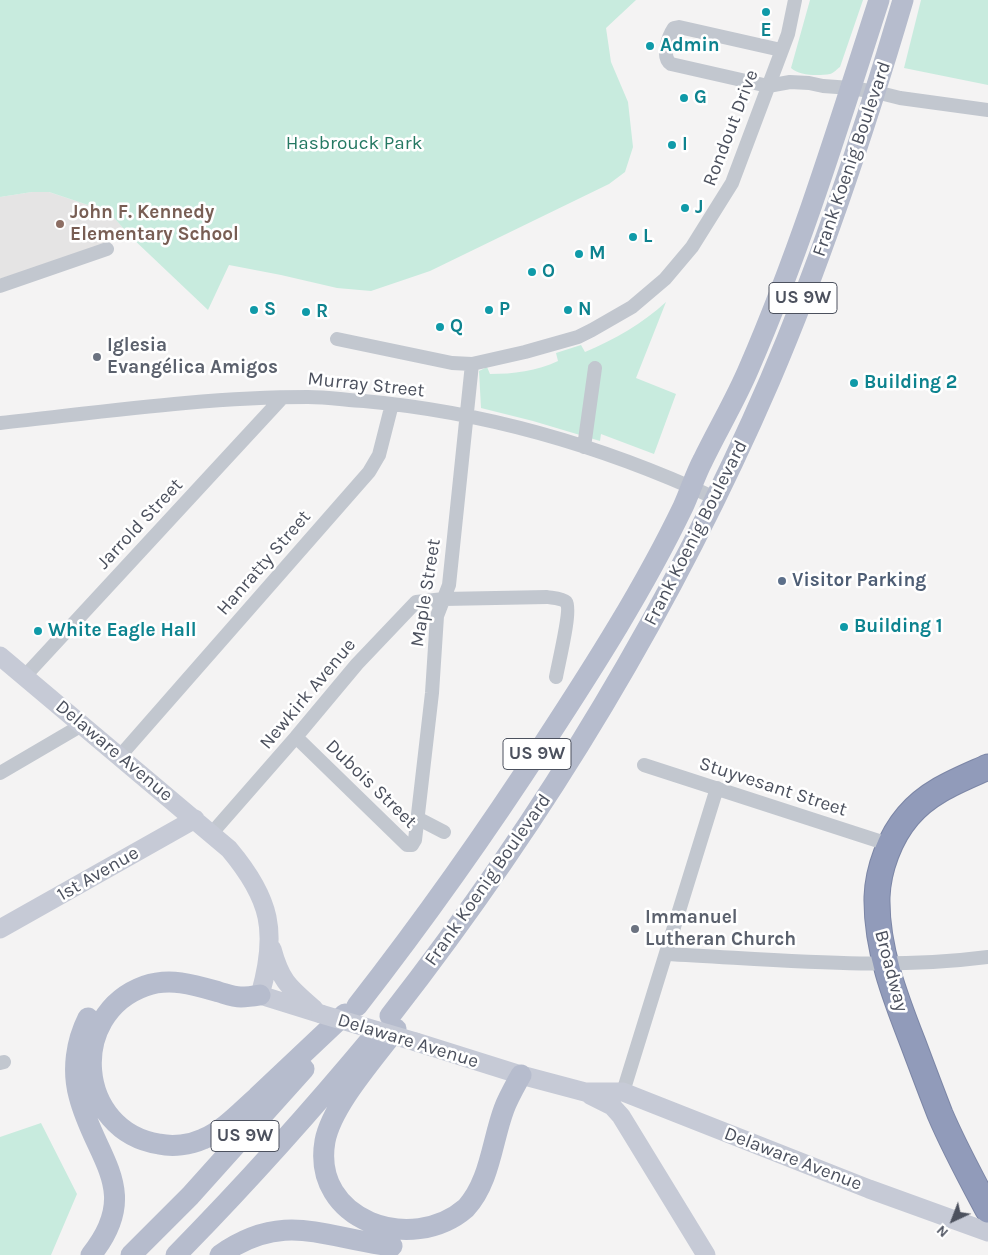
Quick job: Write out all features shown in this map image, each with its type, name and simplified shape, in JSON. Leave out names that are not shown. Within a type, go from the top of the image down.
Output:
[{"type":"highway","name":"Broadway","points":[[988,767],[941,788],[924,800],[907,817],[883,863],[877,896],[879,925],[886,965],[900,1010],[940,1114],[960,1158],[988,1210]]},
{"type":"main road","name":"Frank Koenig Boulevard","points":[[131,1255],[230,1152],[312,1060],[427,914],[564,712],[632,601],[684,505],[748,372],[814,203],[879,0]]},
{"type":"main road","name":"Frank Koenig Boulevard","points":[[176,1255],[393,1022],[558,779],[655,615],[715,498],[770,380],[794,322],[837,208],[876,92],[903,0]]},
{"type":"main road","name":"Delaware Avenue","points":[[0,656],[195,818],[229,849],[248,871],[257,886],[269,921],[268,964],[260,995],[521,1075],[585,1092],[623,1092],[869,1188],[988,1232]]},
{"type":"main road","name":"1st Avenue","points":[[0,929],[195,818]]},
{"type":"main road","points":[[270,941],[278,971],[284,981],[294,992],[321,1014]]},
{"type":"main road","points":[[91,1255],[107,1232],[114,1210],[115,1199],[111,1170],[83,1110],[76,1080],[78,1048],[87,1020],[95,1007],[104,996],[128,979],[156,970],[170,969],[198,972],[238,983],[260,995]]},
{"type":"main road","points":[[260,995],[234,996],[195,985],[158,982],[146,985],[123,997],[113,1006],[100,1026],[92,1051],[92,1078],[95,1091],[108,1114],[126,1131],[152,1143],[178,1145],[202,1140],[220,1129],[241,1111],[355,1006]]},
{"type":"main road","points":[[393,1022],[334,1117],[326,1140],[324,1153],[325,1168],[335,1195],[353,1216],[364,1224],[378,1230],[403,1235],[427,1232],[451,1221],[467,1207],[478,1190],[504,1108],[521,1075]]},
{"type":"main road","points":[[220,1255],[241,1241],[287,1229],[321,1231],[402,1247],[431,1244],[458,1231],[476,1216],[490,1196],[517,1112],[521,1075]]},
{"type":"main road","points":[[585,1092],[612,1106],[621,1116],[706,1255]]},
{"type":"street","name":"Rondout Drive","points":[[337,339],[452,363],[472,364],[578,337],[632,307],[665,279],[692,248],[732,183],[788,34],[795,0]]},
{"type":"street","points":[[781,50],[678,27],[674,28],[670,33],[666,56],[667,61],[671,64],[768,86],[790,82],[851,88],[900,98],[988,110]]},
{"type":"street","points":[[0,286],[107,249]]},
{"type":"street","points":[[466,416],[472,364]]},
{"type":"street","points":[[584,447],[595,368]]},
{"type":"street","name":"Murray Street","points":[[0,422],[265,397],[310,397],[392,404],[466,416],[524,429],[584,447],[691,487],[715,498]]},
{"type":"street","name":"Jarrold Street","points":[[26,676],[282,398]]},
{"type":"street","name":"Hanratty Street","points":[[120,756],[369,472],[379,455],[392,404]]},
{"type":"street","name":"Maple Street","points":[[415,834],[432,693],[438,616],[449,585],[466,416]]},
{"type":"street","name":"Newkirk Avenue","points":[[212,833],[357,664],[411,605],[422,600],[547,597],[566,602],[568,618],[556,677]]},
{"type":"street","points":[[0,773],[82,725]]},
{"type":"street","name":"Dubois Street","points":[[296,737],[407,846],[412,845],[415,834]]},
{"type":"street","name":"Stuyvesant Street","points":[[644,765],[891,845]]},
{"type":"street","points":[[623,1092],[717,788]]},
{"type":"street","points":[[417,818],[444,832]]},
{"type":"street","points":[[666,954],[886,965],[950,962],[988,957]]},
{"type":"shaded area","name":"John F. Kennedy Elementary School","points":[[32,192],[49,192],[109,212],[130,236],[0,279],[0,197]]},
{"type":"green space","name":"Hasbrouck Park","points":[[0,0],[636,0],[606,28],[611,62],[628,102],[633,147],[625,172],[609,184],[430,271],[371,291],[337,288],[229,265],[208,310],[130,236],[109,212],[49,192],[32,192],[0,197]]},
{"type":"green space","points":[[810,0],[863,0],[840,67],[830,74],[804,74],[791,68]]},
{"type":"green space","points":[[921,0],[988,0],[988,85],[904,68]]},
{"type":"green space","points":[[666,302],[636,378],[676,394],[654,454],[601,434],[600,441],[481,408],[479,371],[487,367],[490,374],[525,371],[558,361],[556,353],[581,345],[585,352],[628,330]]},
{"type":"green space","points":[[41,1123],[77,1194],[51,1255],[0,1255],[0,1137]]},
{"type":"place","name":"E","points":[[766,12]]},
{"type":"place","name":"Admin","points":[[650,46]]},
{"type":"place","name":"G","points":[[684,98]]},
{"type":"place","name":"I","points":[[672,145]]},
{"type":"place","name":"J","points":[[685,208]]},
{"type":"place","name":"John F. Kennedy Elementary School","points":[[60,224]]},
{"type":"place","name":"L","points":[[633,237]]},
{"type":"place","name":"M","points":[[579,254]]},
{"type":"place","name":"O","points":[[532,272]]},
{"type":"place","name":"S","points":[[254,310]]},
{"type":"place","name":"P","points":[[489,310]]},
{"type":"place","name":"N","points":[[568,310]]},
{"type":"place","name":"R","points":[[306,312]]},
{"type":"place","name":"Q","points":[[440,327]]},
{"type":"place","name":"Iglesia Evangélica Amigos","points":[[97,357]]},
{"type":"place","name":"Building 2","points":[[854,383]]},
{"type":"place","name":"Visitor Parking","points":[[782,581]]},
{"type":"place","name":"Building 1","points":[[844,627]]},
{"type":"place","name":"White Eagle Hall","points":[[38,631]]},
{"type":"place","name":"Immanuel Lutheran Church","points":[[635,929]]}]
